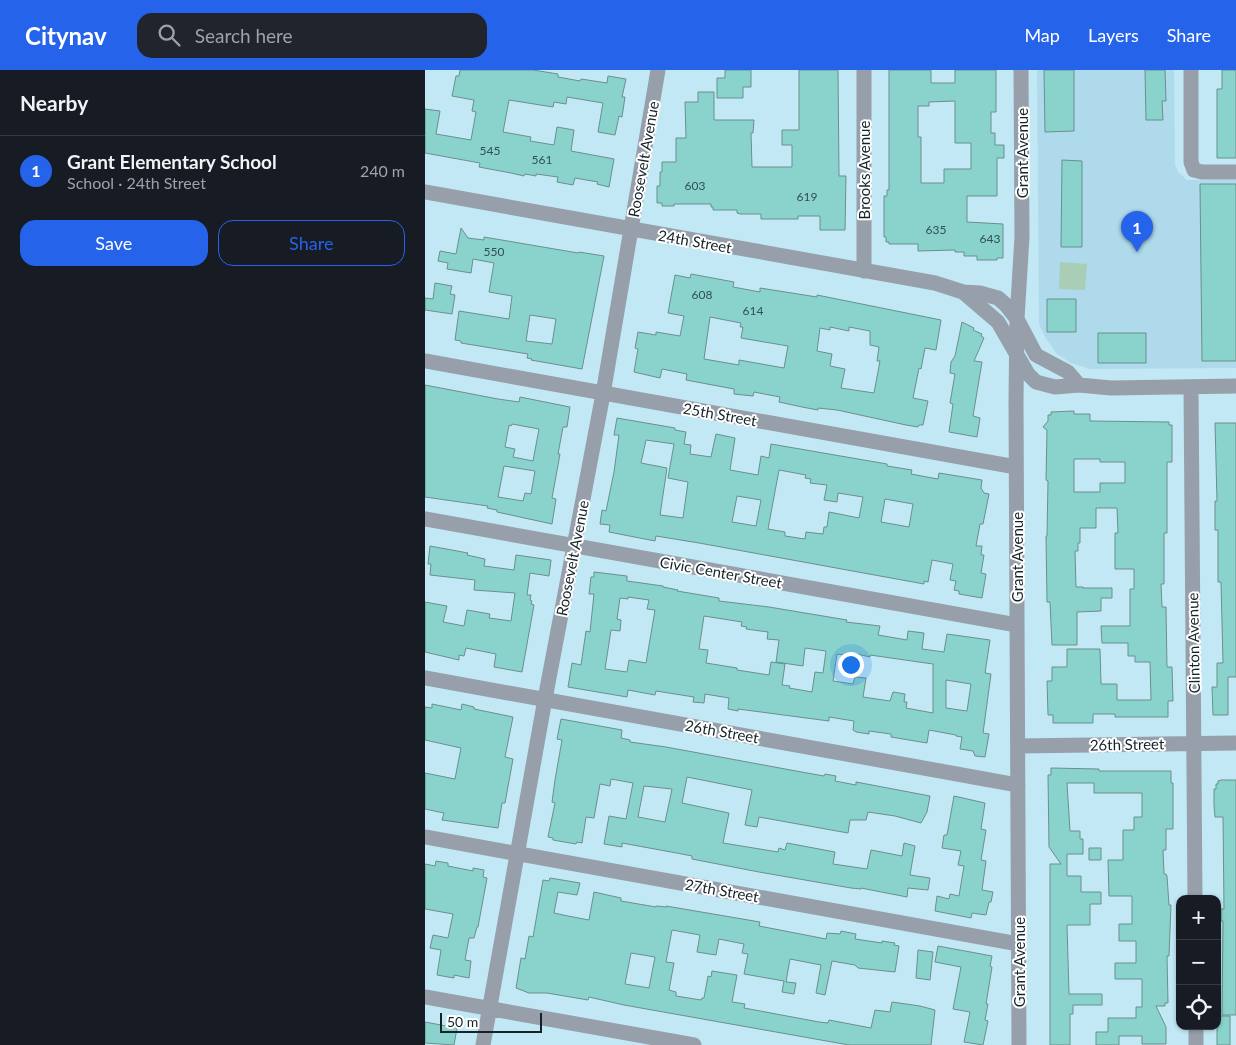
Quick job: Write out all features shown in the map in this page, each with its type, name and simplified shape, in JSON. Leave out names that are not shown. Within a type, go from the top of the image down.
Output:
[{"type":"street","name":"Roosevelt Avenue","points":[[483,1045],[545,699],[603,394],[658,70]]},
{"type":"street","name":"Brooks Avenue","points":[[864,70],[864,271]]},
{"type":"street","name":"Grant Avenue","points":[[1019,1045],[1016,354],[1022,237],[1021,70]]},
{"type":"street","points":[[1191,70],[1191,162],[1194,170],[1202,172],[1236,172]]},
{"type":"street","name":"24th Street","points":[[425,192],[935,283],[963,292],[980,293],[998,298],[1017,319]]},
{"type":"street","name":"24th Street","points":[[963,292],[998,322],[1016,354]]},
{"type":"street","points":[[1017,319],[1036,355],[1068,372],[1079,385]]},
{"type":"street","points":[[1016,354],[1028,374],[1036,382],[1055,387],[1079,385],[1111,388],[1236,386]]},
{"type":"street","name":"25th Street","points":[[425,361],[1016,466]]},
{"type":"street","name":"Clinton Avenue","points":[[1191,387],[1195,895]]},
{"type":"street","name":"Civic Center Street","points":[[425,519],[1017,625]]},
{"type":"street","name":"26th Street","points":[[425,678],[1018,784]]},
{"type":"street","name":"26th Street","points":[[1018,746],[1236,743]]},
{"type":"street","name":"27th Street","points":[[425,837],[1019,944]]},
{"type":"street","points":[[425,997],[694,1045]]},
{"type":"street","points":[[1196,1030],[1196,1045]]},
{"type":"shaded area","points":[[1037,70],[1174,70],[1175,165],[1179,173],[1187,180],[1236,180],[1236,368],[1090,369],[1071,363],[1057,354],[1045,337],[1039,324]]},
{"type":"green space","points":[[1060,262],[1087,264],[1085,290],[1059,289]]},
{"type":"building","points":[[460,70],[533,70],[558,74],[558,77],[580,81],[581,79],[607,83],[608,76],[626,79],[622,97],[625,97],[622,117],[619,116],[615,135],[598,132],[603,103],[567,97],[566,104],[554,102],[553,107],[509,100],[503,132],[531,137],[530,141],[554,145],[557,127],[574,130],[571,151],[614,159],[609,187],[597,184],[598,182],[575,178],[573,185],[557,182],[558,177],[536,174],[536,176],[525,174],[524,176],[479,167],[480,163],[425,153],[425,109],[440,111],[436,134],[471,140],[476,112],[472,111],[474,100],[452,96],[456,76],[459,76]]},
{"type":"building","points":[[725,70],[751,70],[751,87],[743,87],[743,98],[717,98],[717,78],[725,78]]},
{"type":"building","points":[[799,70],[838,70],[839,176],[846,176],[845,230],[820,230],[820,216],[798,216],[798,219],[761,219],[761,214],[740,214],[737,213],[737,210],[713,210],[711,204],[674,204],[674,206],[662,206],[662,203],[657,203],[657,186],[660,186],[662,162],[676,162],[676,138],[686,138],[685,102],[698,102],[698,92],[714,92],[714,120],[754,120],[753,133],[751,133],[752,167],[792,167],[792,145],[782,145],[782,130],[799,130]]},
{"type":"building","points":[[889,70],[931,70],[931,83],[955,83],[955,70],[996,70],[996,112],[991,112],[991,133],[995,133],[995,145],[1004,145],[1004,158],[997,158],[997,196],[967,196],[967,222],[1003,224],[1003,258],[997,258],[997,260],[977,260],[977,256],[964,256],[964,252],[955,252],[955,250],[918,251],[918,244],[889,244],[889,242],[886,242],[886,237],[884,237],[884,196],[887,196],[887,190],[889,190]],"holes":[[[955,101],[955,143],[971,143],[971,169],[944,169],[944,183],[921,183],[921,137],[918,137],[918,106],[929,106],[929,102]]]},
{"type":"building","points":[[1044,70],[1074,70],[1074,131],[1045,132]]},
{"type":"building","points":[[1145,70],[1165,70],[1166,101],[1162,101],[1163,120],[1146,120]]},
{"type":"building","points":[[1222,70],[1236,70],[1236,158],[1217,158],[1217,89],[1222,89]]},
{"type":"building","points":[[1062,160],[1082,161],[1082,247],[1061,247]]},
{"type":"building","points":[[1200,184],[1236,184],[1236,361],[1202,361]]},
{"type":"building","points":[[461,228],[468,238],[484,240],[484,237],[604,256],[582,369],[531,360],[527,358],[528,354],[461,343],[461,341],[455,340],[459,311],[509,319],[512,296],[489,292],[494,263],[473,259],[471,273],[447,269],[448,263],[438,261],[440,251],[456,254]],"holes":[[[530,315],[556,319],[552,344],[526,341]]]},
{"type":"building","points":[[691,274],[734,282],[733,287],[760,292],[760,288],[817,297],[817,295],[941,320],[936,350],[925,348],[913,398],[928,401],[923,425],[918,427],[837,410],[818,408],[818,410],[802,407],[779,402],[780,397],[754,392],[753,396],[734,394],[734,389],[686,380],[687,374],[662,369],[660,378],[634,372],[638,349],[635,348],[638,332],[656,335],[656,332],[680,336],[684,316],[668,313],[675,275],[690,278]],"holes":[[[710,317],[741,323],[740,327],[743,327],[741,338],[788,346],[784,368],[739,360],[739,365],[704,359]],[[830,327],[849,331],[849,327],[870,331],[870,345],[879,347],[877,361],[880,361],[874,393],[841,388],[845,369],[830,366],[832,354],[817,351],[820,328],[830,330]]]},
{"type":"building","points":[[435,283],[452,286],[450,294],[455,295],[452,314],[425,310],[425,298],[433,299]]},
{"type":"building","points":[[1047,299],[1076,299],[1076,332],[1047,332]]},
{"type":"building","points":[[962,322],[974,328],[973,330],[982,334],[981,336],[984,338],[974,361],[982,362],[973,416],[980,418],[977,437],[949,432],[953,404],[950,403],[955,374],[950,373],[951,362],[955,356]]},
{"type":"building","points":[[1098,333],[1146,333],[1146,363],[1098,363]]},
{"type":"building","points":[[425,385],[498,399],[519,402],[520,397],[570,407],[567,427],[563,427],[558,454],[560,454],[552,498],[556,499],[552,524],[497,512],[497,510],[487,508],[488,506],[425,497]],"holes":[[[512,424],[539,429],[533,461],[513,457],[515,449],[505,447],[509,425],[511,426]],[[504,466],[535,471],[531,494],[525,493],[523,501],[498,497]]]},
{"type":"building","points":[[1074,411],[1074,414],[1090,414],[1090,421],[1169,422],[1169,425],[1172,425],[1172,462],[1167,462],[1167,533],[1164,533],[1164,584],[1161,584],[1162,607],[1166,607],[1167,667],[1172,667],[1173,701],[1168,701],[1168,717],[1115,717],[1115,714],[1093,714],[1093,723],[1053,723],[1053,715],[1048,715],[1047,681],[1052,681],[1052,667],[1067,667],[1067,649],[1100,649],[1101,684],[1117,684],[1117,700],[1151,700],[1150,662],[1135,662],[1135,656],[1128,656],[1128,643],[1102,643],[1101,626],[1130,626],[1130,589],[1134,589],[1134,569],[1115,569],[1115,533],[1118,533],[1117,508],[1096,508],[1096,528],[1080,528],[1080,543],[1078,543],[1078,551],[1075,551],[1076,587],[1112,588],[1112,598],[1101,598],[1101,611],[1077,612],[1077,645],[1052,645],[1050,602],[1047,602],[1047,430],[1043,427],[1048,421],[1048,415],[1051,415],[1051,412]],"holes":[[[1074,459],[1100,459],[1100,462],[1125,462],[1125,483],[1100,483],[1100,492],[1074,492]]]},
{"type":"building","points":[[617,418],[675,428],[675,430],[686,432],[684,444],[691,445],[690,454],[711,457],[716,434],[735,438],[730,470],[758,475],[761,456],[769,458],[771,444],[887,464],[887,466],[912,470],[911,474],[938,479],[939,473],[982,480],[981,488],[984,493],[989,494],[976,546],[982,546],[981,555],[984,555],[981,573],[986,574],[982,598],[959,594],[959,591],[954,590],[956,581],[950,580],[953,564],[932,560],[928,582],[924,581],[924,584],[699,543],[656,536],[655,541],[609,532],[610,525],[600,524],[602,510],[606,511],[614,472],[619,435],[614,435]],"holes":[[[646,440],[674,444],[668,478],[688,482],[683,518],[660,515],[667,468],[641,463]],[[779,470],[806,475],[805,478],[811,479],[810,483],[827,485],[824,500],[837,502],[838,493],[863,497],[859,518],[829,512],[827,527],[824,527],[823,534],[806,532],[805,539],[785,536],[785,532],[768,529]],[[737,496],[761,500],[756,526],[732,522]],[[885,499],[913,504],[909,527],[881,522]]]},
{"type":"building","points":[[1215,423],[1236,423],[1236,677],[1228,677],[1228,715],[1213,715],[1212,687],[1217,687],[1217,663],[1223,663],[1221,582],[1218,582],[1218,530],[1215,530],[1215,501],[1217,501]]},
{"type":"building","points":[[430,546],[468,553],[467,555],[485,559],[484,566],[514,570],[516,555],[551,560],[549,576],[530,573],[527,595],[531,595],[531,604],[534,605],[522,672],[494,667],[496,654],[466,648],[464,656],[459,655],[459,660],[425,652],[425,602],[447,606],[443,622],[464,626],[467,610],[490,614],[489,618],[511,621],[515,593],[474,590],[475,580],[430,575],[431,564],[428,564]]},
{"type":"building","points":[[594,572],[627,576],[627,581],[663,586],[677,591],[719,598],[719,601],[769,607],[847,620],[846,622],[880,626],[878,635],[907,640],[908,631],[924,633],[922,649],[944,652],[947,634],[990,640],[985,673],[991,674],[983,733],[989,734],[985,757],[975,756],[973,751],[960,749],[962,737],[929,730],[927,743],[891,737],[891,734],[869,731],[869,734],[856,732],[853,730],[854,721],[829,717],[829,721],[728,709],[729,698],[705,694],[704,703],[693,702],[694,697],[656,691],[655,695],[628,690],[627,697],[568,687],[572,663],[581,665],[586,631],[590,632],[594,594],[589,594],[591,577],[594,577]],"holes":[[[628,597],[649,600],[647,609],[655,610],[646,663],[629,660],[627,672],[605,669],[611,630],[620,631],[621,620],[617,619],[620,598],[628,599]],[[704,616],[742,622],[741,626],[747,627],[746,629],[768,632],[767,639],[779,640],[776,662],[803,666],[805,648],[826,651],[823,673],[815,672],[812,692],[782,685],[785,664],[771,662],[769,675],[737,670],[737,668],[706,663],[708,650],[699,649]],[[837,654],[856,657],[857,654],[870,657],[870,655],[933,664],[933,713],[906,708],[907,702],[904,702],[905,694],[893,692],[890,701],[863,697],[866,678],[855,677],[853,684],[833,681]],[[946,680],[971,684],[967,711],[946,708]]]},
{"type":"building","points":[[432,704],[461,710],[462,704],[474,707],[474,709],[513,717],[505,757],[513,759],[505,803],[502,803],[498,828],[442,820],[444,813],[425,809],[425,773],[455,779],[461,748],[425,740],[425,707],[432,708]]},
{"type":"building","points":[[561,719],[622,730],[621,738],[630,740],[630,742],[824,776],[825,774],[836,776],[835,781],[856,785],[856,782],[930,796],[927,812],[921,823],[895,816],[868,812],[866,820],[850,820],[848,833],[759,817],[757,827],[745,825],[752,790],[687,777],[682,803],[729,813],[723,843],[778,852],[779,848],[785,850],[787,843],[835,852],[833,864],[867,869],[871,850],[902,856],[904,843],[915,846],[910,875],[930,878],[928,890],[908,888],[907,897],[759,872],[692,859],[692,856],[622,843],[622,847],[604,844],[609,816],[626,819],[633,783],[611,779],[610,786],[600,784],[594,818],[586,817],[582,843],[577,842],[576,844],[553,840],[553,838],[548,837],[555,803],[552,802],[562,740],[557,739]],"holes":[[[644,786],[672,789],[665,822],[638,817]]]},
{"type":"building","points":[[1051,768],[1099,769],[1099,771],[1171,771],[1171,783],[1173,783],[1173,829],[1166,829],[1166,850],[1163,850],[1164,874],[1167,876],[1169,905],[1171,905],[1169,956],[1167,956],[1168,1003],[1165,1003],[1165,1006],[1156,1006],[1166,1027],[1166,1044],[1142,1044],[1142,1036],[1119,1036],[1119,1045],[1096,1045],[1096,1032],[1108,1032],[1108,1018],[1136,1018],[1136,1007],[1142,1007],[1142,979],[1115,979],[1115,963],[1136,963],[1136,941],[1119,941],[1119,924],[1132,924],[1132,896],[1109,896],[1108,860],[1123,860],[1123,830],[1134,830],[1134,817],[1142,817],[1142,793],[1094,793],[1094,783],[1067,783],[1070,831],[1080,831],[1080,839],[1083,839],[1083,854],[1067,854],[1067,876],[1081,876],[1081,892],[1101,892],[1101,904],[1090,904],[1090,925],[1067,925],[1069,994],[1102,994],[1102,1005],[1073,1005],[1073,1014],[1070,1014],[1070,1045],[1050,1045],[1050,864],[1061,864],[1049,847],[1048,775],[1051,775]]},
{"type":"building","points":[[1236,780],[1236,1015],[1222,1015],[1223,921],[1221,921],[1221,909],[1224,909],[1223,817],[1215,817],[1214,805],[1214,789],[1216,789],[1218,781]]},
{"type":"building","points":[[954,796],[985,803],[981,829],[986,830],[981,860],[986,861],[982,890],[993,892],[986,915],[972,913],[971,918],[935,911],[937,896],[949,899],[950,894],[959,896],[964,866],[958,865],[961,851],[942,848],[944,835],[947,835]]},
{"type":"building","points":[[1089,848],[1101,848],[1101,860],[1089,860]]},
{"type":"building","points":[[436,861],[448,863],[448,866],[473,871],[473,868],[484,870],[483,877],[487,878],[478,927],[474,938],[469,938],[465,960],[471,961],[469,978],[454,975],[454,978],[437,975],[441,950],[430,948],[433,935],[448,938],[453,914],[425,909],[425,864],[435,866]]},
{"type":"building","points":[[550,878],[580,883],[577,895],[558,892],[554,913],[589,920],[594,892],[621,898],[621,901],[656,907],[666,906],[760,922],[759,926],[826,939],[827,933],[840,934],[841,931],[856,934],[855,939],[895,943],[894,945],[899,946],[895,972],[858,968],[855,965],[832,961],[825,995],[816,993],[821,965],[790,959],[786,982],[796,983],[794,994],[782,992],[784,981],[744,974],[748,954],[742,953],[744,944],[719,939],[716,955],[697,952],[700,935],[672,930],[666,962],[674,963],[669,990],[676,992],[676,996],[701,1000],[704,998],[708,976],[711,977],[712,971],[737,975],[732,1002],[745,1004],[744,1008],[819,1022],[828,1023],[829,1020],[871,1028],[875,1010],[890,1012],[892,1002],[920,1006],[935,1010],[931,1045],[849,1045],[624,1005],[589,997],[588,1000],[547,993],[529,993],[516,988],[521,958],[525,959],[529,936],[533,937],[543,880],[549,881]],"holes":[[[631,953],[655,957],[649,988],[625,984]]]},
{"type":"building","points":[[938,946],[992,956],[985,1020],[988,1021],[983,1045],[964,1042],[970,1012],[953,1009],[961,967],[935,962]]},
{"type":"building","points":[[918,950],[933,952],[930,980],[916,978]]},
{"type":"building","points":[[1221,1016],[1230,1016],[1230,1045],[1217,1045],[1217,1030],[1221,1030]]},
{"type":"building","points":[[425,1022],[457,1028],[454,1045],[425,1043]]},
{"type":"place","name":"Grant Elementary School","points":[[1137,252]]}]
